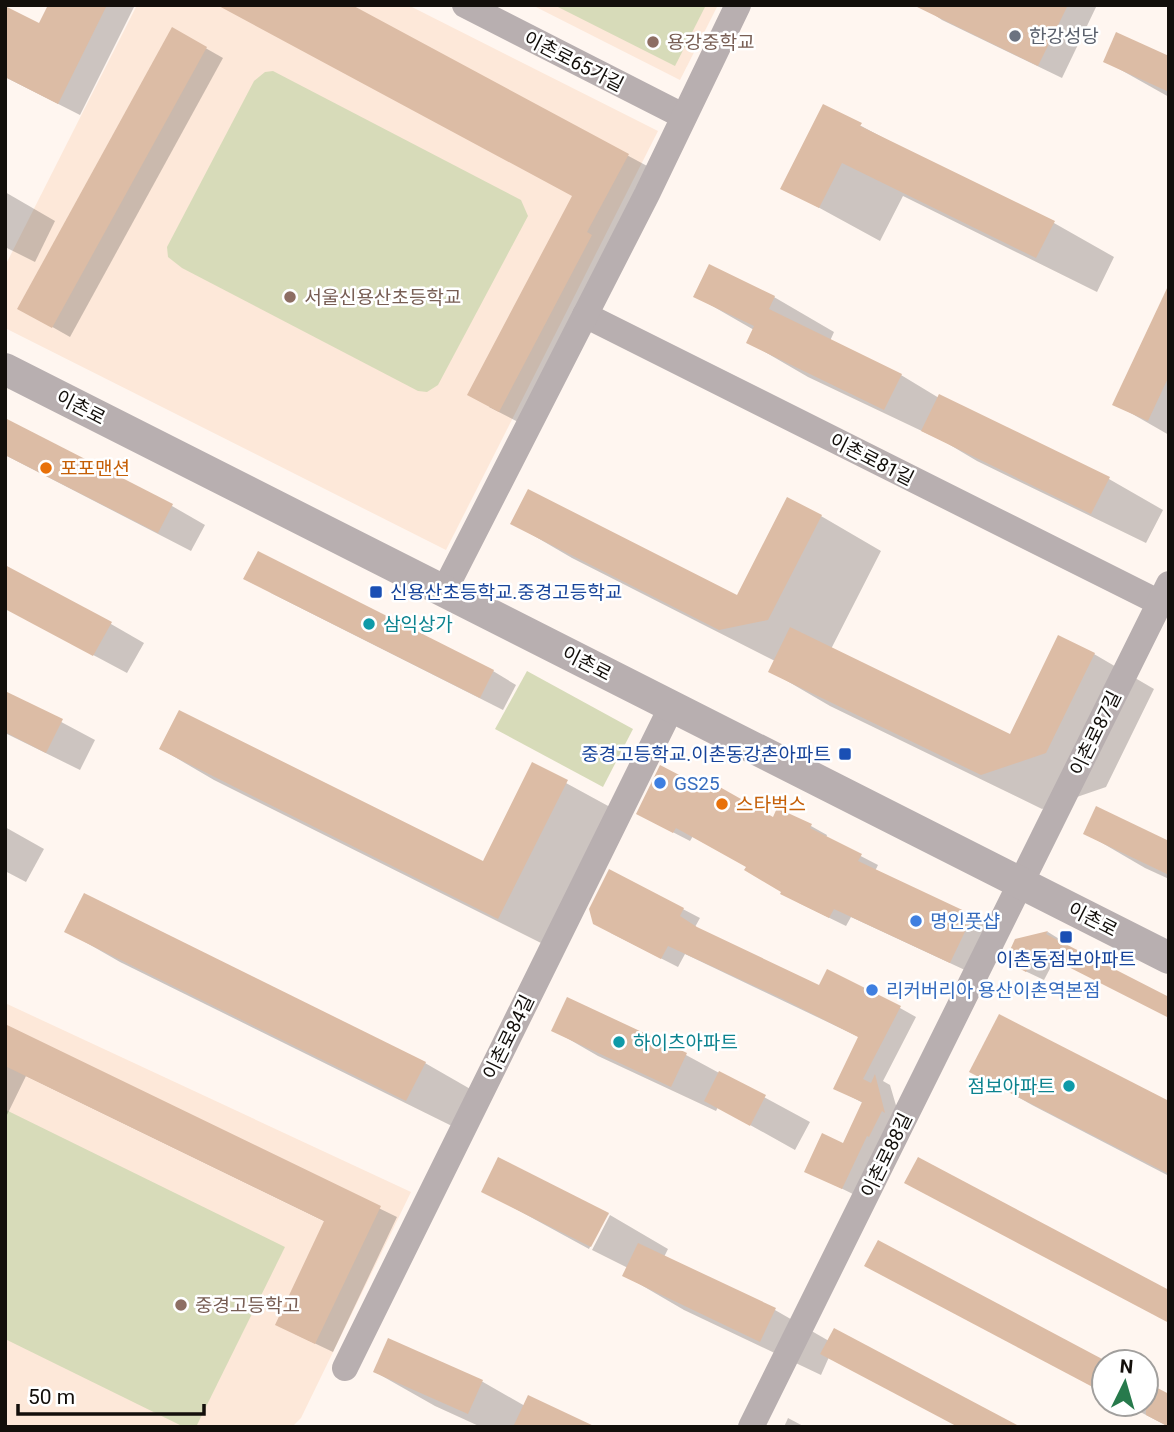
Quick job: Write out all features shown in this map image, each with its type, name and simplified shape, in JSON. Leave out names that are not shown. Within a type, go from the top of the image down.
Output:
[{"type":"street","name":"이촌로65가길","points":[[465,5],[683,116]]},
{"type":"street","points":[[444,591],[646,194],[738,5]]},
{"type":"street","name":"이촌로81길","points":[[585,315],[1164,593]]},
{"type":"street","name":"이촌로","points":[[5,369],[1169,958]]},
{"type":"street","name":"이촌로87길","points":[[1021,883],[1164,593]]},
{"type":"street","name":"이촌로84길","points":[[345,1368],[672,706]]},
{"type":"street","name":"이촌로88길","points":[[751,1427],[1021,883]]},
{"type":"shaded area","name":"서울신용산초등학교","points":[[137,5],[408,5],[658,131],[446,550],[5,328],[5,266]]},
{"type":"shaded area","name":"용강중학교","points":[[532,5],[718,5],[680,80]]},
{"type":"shaded area","name":"중경고등학고","points":[[5,1003],[411,1192],[301,1418],[292,1427],[5,1427]]},
{"type":"green space","name":"용강중학교","points":[[554,5],[706,5],[675,66]]},
{"type":"green space","points":[[273,71],[521,200],[528,216],[438,385],[427,392],[418,391],[182,268],[168,257],[167,247],[254,81],[265,72]]},
{"type":"green space","points":[[527,671],[633,729],[603,787],[495,729]]},
{"type":"green space","points":[[6,1110],[285,1247],[196,1427],[184,1427],[5,1339]]},
{"type":"building","points":[[48,5],[107,5],[58,104],[5,77],[5,6],[39,23]]},
{"type":"building","points":[[217,5],[352,5],[629,154],[587,232],[592,235],[499,412],[467,395],[572,196]]},
{"type":"building","name":"한강성당","points":[[913,5],[1068,5],[1038,66]]},
{"type":"building","points":[[172,27],[207,47],[52,328],[17,309]]},
{"type":"building","points":[[1116,32],[1169,56],[1169,92],[1103,62]]},
{"type":"building","points":[[823,104],[862,123],[860,126],[1055,221],[1036,258],[842,163],[819,208],[780,189]]},
{"type":"building","points":[[709,264],[775,296],[769,309],[902,374],[884,410],[746,343],[754,326],[693,297]]},
{"type":"building","points":[[1169,284],[1169,376],[1148,421],[1112,405]]},
{"type":"building","points":[[939,394],[1110,477],[1091,514],[921,431]]},
{"type":"building","points":[[5,418],[173,504],[158,533],[5,455]]},
{"type":"building","points":[[528,489],[737,595],[787,497],[822,515],[768,620],[719,630],[510,524]]},
{"type":"building","name":"삼익상가","points":[[258,551],[494,670],[480,698],[243,579]]},
{"type":"building","points":[[5,565],[112,622],[93,656],[5,609]]},
{"type":"building","points":[[790,627],[1010,734],[1058,635],[1095,653],[1046,753],[981,775],[768,672]]},
{"type":"building","points":[[5,691],[63,719],[46,753],[5,732]]},
{"type":"building","points":[[179,710],[483,861],[532,762],[568,780],[498,919],[159,749]]},
{"type":"building","points":[[660,765],[714,793],[718,786],[773,817],[777,808],[812,824],[810,828],[862,854],[858,861],[973,915],[950,963],[834,909],[829,918],[780,894],[781,892],[744,870],[746,867],[676,828],[673,833],[636,814]]},
{"type":"building","points":[[1096,806],[1169,841],[1169,875],[1083,834]]},
{"type":"building","points":[[609,869],[684,908],[680,916],[697,927],[819,985],[827,969],[901,1006],[863,1079],[871,1083],[875,1074],[885,1113],[882,1111],[869,1137],[867,1136],[842,1189],[804,1172],[822,1133],[843,1143],[862,1102],[833,1089],[858,1037],[668,946],[661,959],[593,924],[589,909]]},
{"type":"building","points":[[84,893],[426,1062],[406,1101],[64,932]]},
{"type":"building","points":[[1048,931],[1046,934],[1169,997],[1169,1018],[1037,951],[1026,972],[1005,961],[1015,939]]},
{"type":"building","name":"하이츠아파트","points":[[567,997],[687,1053],[671,1087],[551,1031]]},
{"type":"building","name":"점보아파트","points":[[999,1014],[1169,1101],[1169,1174],[969,1072]]},
{"type":"building","points":[[5,1024],[381,1206],[315,1344],[275,1325],[324,1221],[5,1066]]},
{"type":"building","name":"하이츠아파트","points":[[719,1071],[766,1095],[750,1126],[704,1101]]},
{"type":"building","points":[[498,1157],[609,1213],[591,1247],[481,1192]]},
{"type":"building","points":[[918,1157],[1169,1290],[1169,1323],[904,1183]]},
{"type":"building","points":[[878,1240],[1090,1353],[1090,1386],[864,1266]]},
{"type":"building","points":[[638,1243],[776,1308],[760,1342],[622,1276]]},
{"type":"building","points":[[834,1328],[1021,1427],[958,1427],[820,1354]]},
{"type":"building","points":[[388,1338],[483,1380],[468,1414],[373,1372]]},
{"type":"building","points":[[1160,1389],[1169,1394],[1169,1427],[1152,1418],[1160,1418]]},
{"type":"building","points":[[528,1395],[596,1427],[513,1427]]},
{"type":"place","name":"한강성당","points":[[1015,36]]},
{"type":"place","name":"용강중학교","points":[[653,42]]},
{"type":"place","name":"서울신용산초등학교","points":[[290,297]]},
{"type":"place","name":"포포맨션","points":[[46,468]]},
{"type":"place","name":"신용산초등학교.중경고등학교","points":[[376,592]]},
{"type":"place","name":"삼익상가","points":[[369,624]]},
{"type":"place","name":"중경고등학교.이촌동강촌아파트","points":[[845,754]]},
{"type":"place","name":"GS25","points":[[660,783]]},
{"type":"place","name":"스타벅스","points":[[722,804]]},
{"type":"place","name":"명인풋샵","points":[[916,921]]},
{"type":"place","name":"이촌동점보아파트","points":[[1066,937]]},
{"type":"place","name":"리커버리아 용산이촌역본점","points":[[872,990]]},
{"type":"place","name":"하이츠아파트","points":[[619,1042]]},
{"type":"place","name":"점보아파트","points":[[1069,1086]]},
{"type":"place","name":"중경고등학고","points":[[181,1305]]}]
